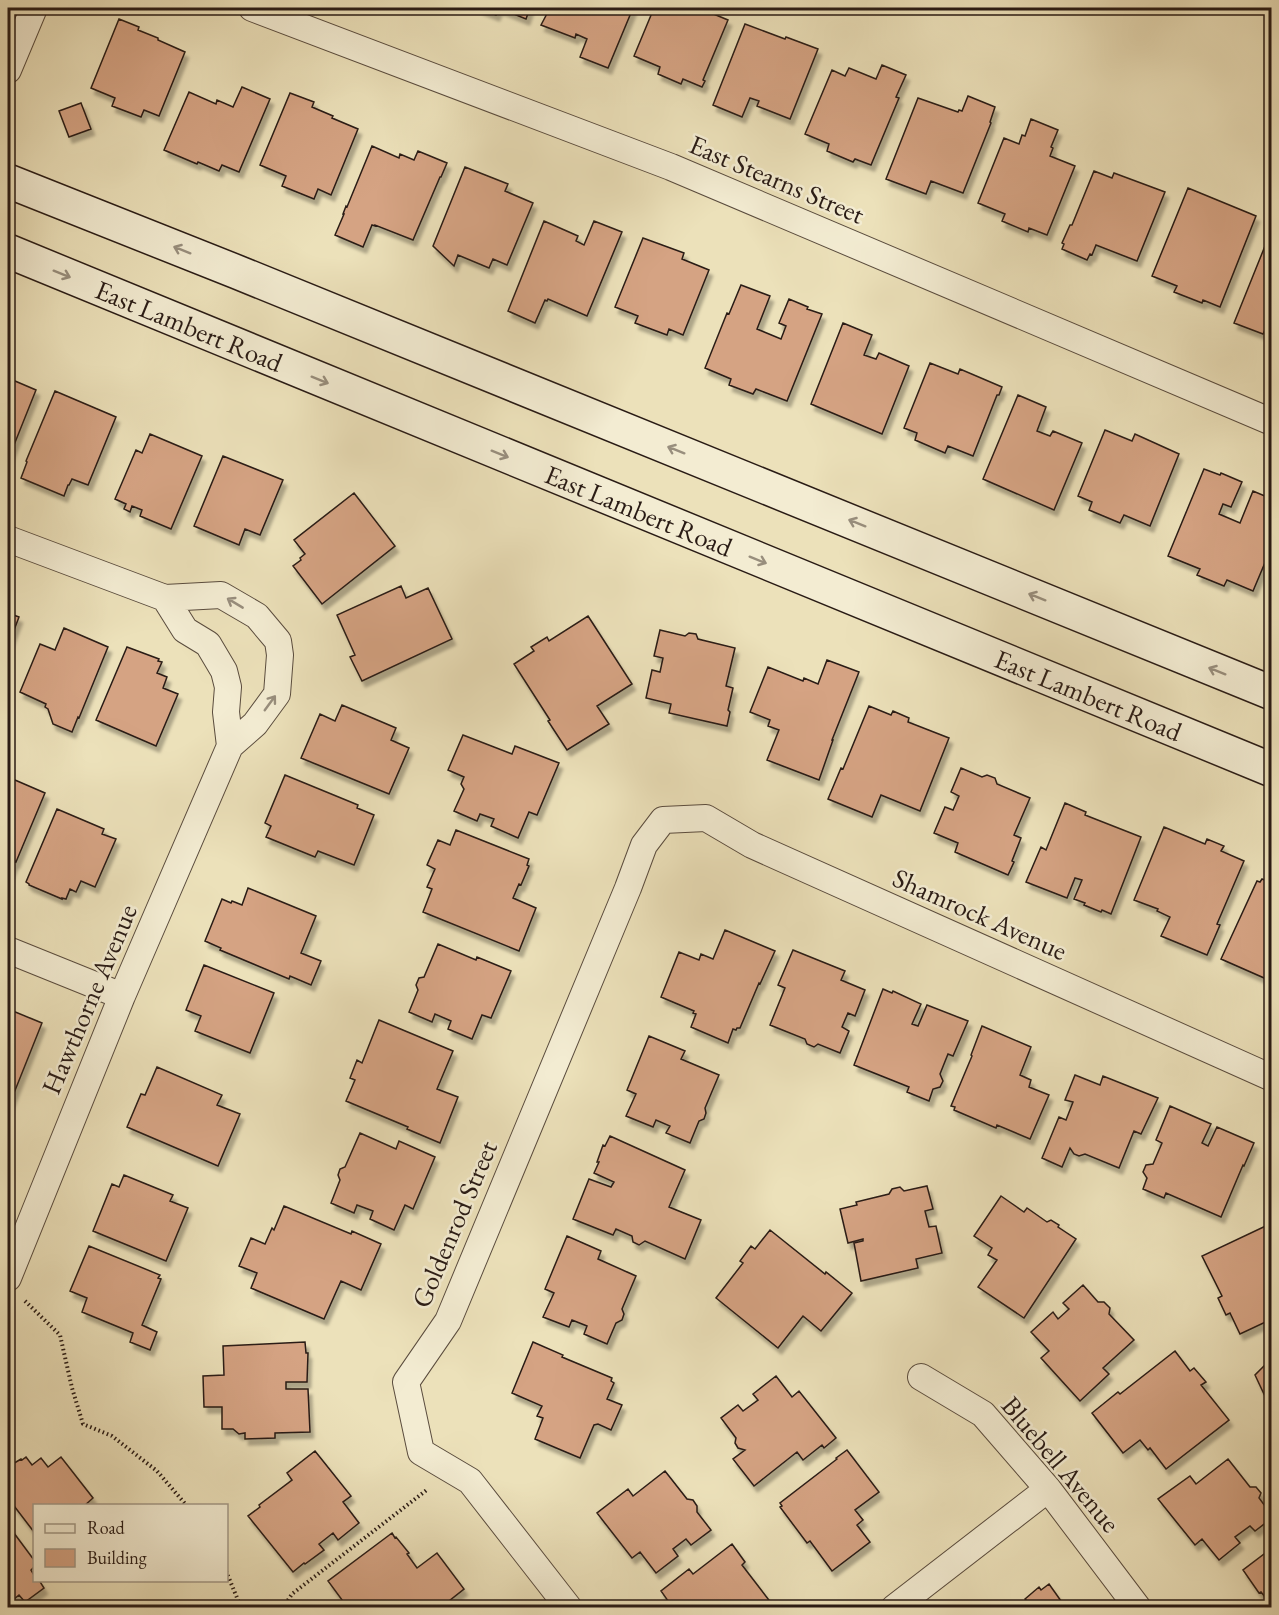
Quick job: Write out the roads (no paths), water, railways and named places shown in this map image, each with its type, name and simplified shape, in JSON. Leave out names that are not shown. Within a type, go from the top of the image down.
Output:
[{"type":"main road","points":[[8,181],[1272,693]]},
{"type":"main road","name":"East Lambert Road","points":[[8,251],[1272,770]]},
{"type":"street","points":[[8,70],[34,8]]},
{"type":"street","name":"East Stearns Street","points":[[252,8],[671,167],[1272,422]]},
{"type":"street","points":[[8,539],[165,598],[185,630],[208,644],[224,671],[228,687],[226,712],[230,746]]},
{"type":"street","name":"Hawthorne Avenue","points":[[8,1278],[122,996],[230,746],[255,724],[276,694],[280,655],[278,641],[256,616],[221,595],[165,598]]},
{"type":"street","name":"Shamrock Avenue","points":[[663,820],[706,818],[752,845],[1272,1078]]},
{"type":"street","name":"Goldenrod Street","points":[[569,1608],[470,1481],[421,1452],[406,1382],[448,1321],[644,845],[663,820]]},
{"type":"street","points":[[8,950],[122,996]]},
{"type":"street","name":"Bluebell Avenue","points":[[921,1377],[983,1414],[1048,1489],[1138,1608]]},
{"type":"street","points":[[894,1608],[1048,1489]]}]
